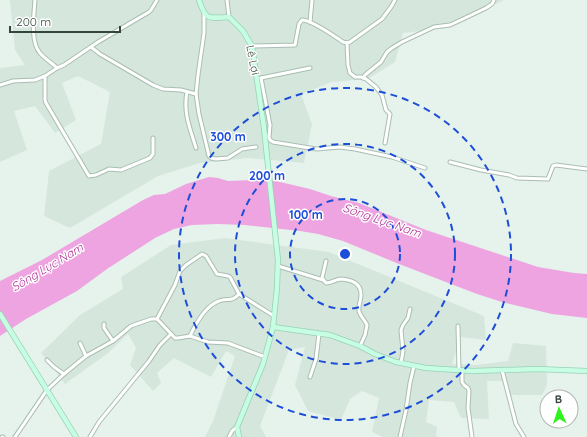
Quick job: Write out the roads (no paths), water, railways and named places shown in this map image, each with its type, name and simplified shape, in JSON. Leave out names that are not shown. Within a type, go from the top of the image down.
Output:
[{"type":"street","points":[[35,0],[33,31],[36,45],[40,53],[57,68]]},
{"type":"street","points":[[0,85],[35,80],[45,76],[151,10],[157,0]]},
{"type":"street","points":[[199,0],[204,13],[204,33],[196,94],[209,156],[216,159],[228,158],[242,149],[256,147]]},
{"type":"street","points":[[204,13],[209,17],[214,18],[229,17],[227,0]]},
{"type":"street","points":[[310,22],[312,0]]},
{"type":"street","points":[[252,46],[295,45],[300,22],[303,20],[310,22],[343,42],[350,42],[382,19],[395,0]]},
{"type":"street","points":[[363,78],[370,70],[381,62],[387,52],[402,42],[434,27],[450,25],[486,8],[492,4],[494,0]]},
{"type":"street","name":"Lê Lợi","points":[[229,17],[243,31],[252,46],[259,78],[278,263],[273,327],[263,364],[237,427]]},
{"type":"street","points":[[347,42],[348,65],[350,73],[355,77],[366,79],[379,90],[386,110],[390,114],[385,143]]},
{"type":"street","points":[[91,47],[100,54],[153,85],[162,89],[181,90],[196,94]]},
{"type":"street","points":[[310,68],[259,78],[270,125],[270,140],[273,142],[316,150],[340,147],[355,149],[392,157],[425,168]]},
{"type":"street","points":[[45,76],[46,103],[89,176],[96,175],[110,169],[121,170],[150,158],[153,154],[153,138]]},
{"type":"street","points":[[188,92],[185,110],[196,148]]},
{"type":"street","points":[[450,162],[527,179],[547,179],[549,178],[553,166],[556,165],[587,169]]},
{"type":"street","points":[[157,319],[180,271],[202,254],[206,256],[217,274],[230,277],[239,294],[274,316]]},
{"type":"street","points":[[323,280],[322,278],[326,261]]},
{"type":"street","points":[[278,263],[323,280],[326,283],[339,279],[356,282],[361,294],[359,311],[367,325],[365,335],[360,346]]},
{"type":"street","points":[[190,336],[207,309],[219,301],[235,299],[239,294]]},
{"type":"street","points":[[401,363],[403,351],[401,330],[408,318],[410,310]]},
{"type":"street","points":[[0,314],[76,437]]},
{"type":"street","points":[[15,437],[47,390],[64,374],[86,356],[113,341],[131,326],[151,319],[157,319],[175,338],[190,336],[208,342],[228,343],[265,357]]},
{"type":"street","points":[[104,324],[104,328],[113,341]]},
{"type":"street","points":[[458,326],[460,370],[462,382],[469,389],[468,408],[472,437]]},
{"type":"street","points":[[273,327],[330,335],[396,362],[426,368],[473,371],[537,369],[587,372]]},
{"type":"street","points":[[90,437],[99,422],[149,361],[160,345],[171,334]]},
{"type":"street","points":[[310,377],[317,356],[319,334]]},
{"type":"street","points":[[80,343],[86,356]]},
{"type":"street","points":[[47,360],[64,374]]},
{"type":"street","points":[[400,437],[414,366]]},
{"type":"street","points":[[502,370],[516,424],[524,437]]},
{"type":"street","points":[[229,437],[237,427],[240,437]]},
{"type":"water","name":"Sông Lục Nam","points":[[209,177],[228,181],[276,181],[310,189],[359,203],[426,230],[538,267],[587,274],[587,318],[552,314],[502,302],[477,294],[343,241],[318,234],[244,225],[218,224],[192,225],[174,229],[155,238],[107,269],[77,291],[26,319],[0,336],[0,281],[42,260],[143,200],[154,195],[165,194],[186,184]]}]
